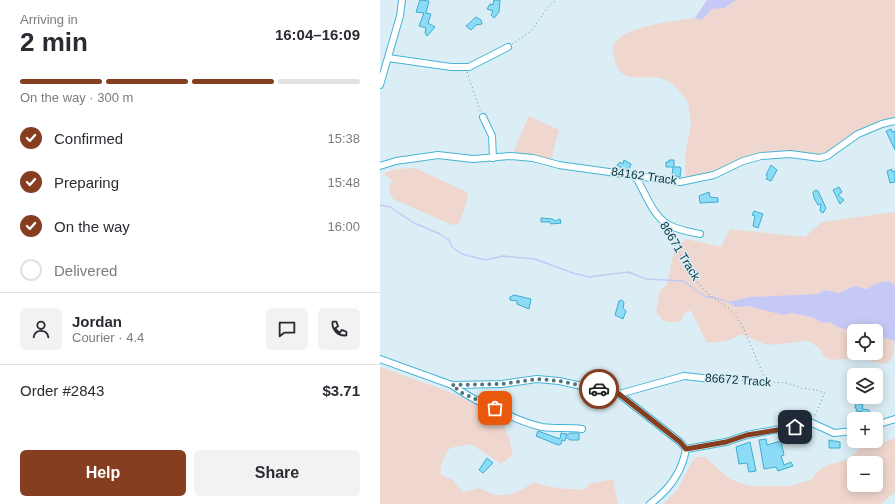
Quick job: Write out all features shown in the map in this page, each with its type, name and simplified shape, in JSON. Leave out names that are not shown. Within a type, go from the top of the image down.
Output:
[{"type":"street","points":[[380,85],[400,16],[402,0]]},
{"type":"street","points":[[388,58],[451,67],[465,67],[478,64],[508,46]]},
{"type":"street","points":[[483,117],[492,136],[493,158]]},
{"type":"street","name":"84162 Track","points":[[380,166],[396,161],[438,155],[473,159],[519,156],[559,165],[675,181],[691,181],[714,175],[743,161],[761,156],[790,154],[820,158],[834,153],[858,134],[882,124],[895,121]]},
{"type":"street","name":"86671 Track","points":[[635,176],[658,214],[669,225],[700,234]]},
{"type":"street","points":[[380,359],[452,385],[462,393],[524,422],[557,429],[582,429]]},
{"type":"street","name":"86672 Track","points":[[619,394],[684,376],[712,379]]},
{"type":"street","points":[[452,385],[502,384],[537,379],[559,381],[619,394],[680,442],[686,449]]},
{"type":"street","points":[[883,423],[895,419]]},
{"type":"street","points":[[686,449],[726,442],[747,435],[812,423],[834,433],[847,432]]},
{"type":"street","points":[[650,504],[669,488],[681,468],[686,449]]},
{"type":"path","points":[[508,46],[531,31],[549,6],[557,0]]},
{"type":"path","points":[[465,67],[472,91],[483,117]]},
{"type":"path","name":"86671 Track","points":[[667,231],[692,276],[709,295],[730,309],[742,325],[766,381]]},
{"type":"path","name":"86672 Track","points":[[712,379],[787,383],[824,393],[812,423]]},
{"type":"shaded area","points":[[895,0],[895,119],[866,127],[850,136],[825,155],[794,152],[758,153],[712,173],[686,180],[685,156],[691,123],[688,101],[674,85],[668,81],[657,78],[633,77],[623,74],[616,64],[613,47],[617,40],[637,29],[695,18],[699,20],[704,18],[712,9],[725,8],[734,1]]},
{"type":"shaded area","points":[[529,116],[559,130],[551,160],[513,153]]},
{"type":"shaded area","points":[[415,168],[467,192],[468,197],[459,224],[452,225],[393,199],[389,190],[392,180],[384,173],[396,169]]},
{"type":"shaded area","points":[[895,212],[895,286],[877,283],[867,289],[854,286],[839,293],[824,290],[818,294],[764,297],[741,308],[749,306],[783,314],[793,313],[814,318],[822,323],[829,322],[838,327],[847,329],[847,359],[831,360],[826,358],[819,348],[809,341],[767,345],[741,334],[728,341],[707,343],[691,311],[686,311],[680,322],[669,322],[662,320],[656,312],[660,291],[667,285],[674,250],[686,239],[721,247],[730,229],[805,237],[822,222]]},
{"type":"shaded area","points":[[883,336],[894,341],[894,351],[892,357],[885,364],[866,360],[883,360]]},
{"type":"shaded area","points":[[380,367],[447,391],[493,411],[499,417],[509,437],[513,455],[501,464],[471,444],[450,448],[444,458],[441,467],[441,475],[453,480],[463,492],[480,488],[494,494],[507,495],[514,493],[534,482],[560,488],[586,489],[588,484],[613,479],[618,504],[380,504]]},
{"type":"shaded area","points":[[895,438],[895,492],[881,504],[663,504],[677,490],[692,462],[697,457],[705,457],[730,479],[751,486],[789,486],[811,480],[820,469],[828,465],[847,460],[847,492],[883,492],[883,456],[853,456],[860,448],[883,448],[883,442]]},
{"type":"water","points":[[707,0],[740,0],[734,1],[725,8],[712,9],[704,18],[699,20],[695,18]]},
{"type":"water","points":[[890,281],[895,286],[895,341],[883,337],[883,324],[847,324],[847,329],[838,327],[829,322],[822,323],[814,318],[793,313],[783,315],[749,306],[735,307],[728,302],[750,297],[818,294],[824,290],[839,293],[854,286],[867,289],[877,283]]},
{"type":"building","points":[[420,0],[429,1],[426,13],[431,14],[428,23],[435,27],[427,36],[425,33],[426,28],[419,26],[424,13],[416,12]]},
{"type":"building","points":[[494,0],[500,0],[499,12],[494,18],[491,15],[493,11],[487,9],[490,4],[493,5]]},
{"type":"building","points":[[476,17],[481,20],[482,24],[476,25],[471,30],[466,26]]},
{"type":"building","points":[[891,129],[892,132],[895,131],[895,150],[886,131]]},
{"type":"building","points":[[624,160],[631,164],[629,170],[623,169],[617,165],[620,162],[623,164]]},
{"type":"building","points":[[669,160],[674,160],[674,167],[680,167],[680,177],[672,175],[673,167],[666,167],[666,162],[669,162]]},
{"type":"building","points":[[771,165],[777,170],[771,181],[766,179],[768,176],[766,175]]},
{"type":"building","points":[[892,169],[892,172],[895,171],[895,182],[890,183],[887,171]]},
{"type":"building","points":[[839,187],[842,192],[838,195],[844,200],[840,204],[833,190]]},
{"type":"building","points":[[816,190],[818,191],[826,208],[823,213],[820,211],[821,204],[818,205],[814,198],[813,192]]},
{"type":"building","points":[[709,192],[710,197],[718,198],[718,202],[700,203],[699,196]]},
{"type":"building","points":[[754,211],[763,214],[758,228],[753,226],[755,216],[752,215]]},
{"type":"building","points":[[541,218],[553,219],[555,221],[560,219],[561,223],[551,224],[549,221],[541,222]]},
{"type":"building","points":[[514,295],[531,299],[529,309],[517,304],[517,301],[510,300],[510,297]]},
{"type":"building","points":[[622,300],[624,303],[623,308],[626,311],[623,319],[615,315],[619,301]]},
{"type":"building","points":[[856,404],[863,405],[862,409],[869,410],[869,412],[856,411],[857,409],[855,408]]},
{"type":"building","points":[[538,431],[560,439],[561,433],[567,434],[566,436],[570,433],[579,433],[579,440],[570,440],[566,437],[565,441],[562,440],[561,444],[558,445],[536,436]]},
{"type":"building","points":[[766,439],[767,445],[781,441],[784,455],[781,456],[784,465],[791,462],[793,466],[778,471],[776,467],[764,469],[759,440]]},
{"type":"building","points":[[829,440],[840,442],[840,448],[829,448]]},
{"type":"building","points":[[750,442],[756,471],[749,472],[747,463],[739,464],[736,447]]},
{"type":"building","points":[[487,458],[493,463],[483,473],[479,470]]},
{"type":"waterway","points":[[380,205],[390,207],[414,223],[440,234],[449,240],[452,247],[462,254],[485,260],[503,256],[535,259],[573,273],[589,277],[628,272],[646,279],[683,281],[706,297],[713,297],[728,302]]},
{"type":"way so far","points":[[495,408],[474,397],[462,393],[452,385],[502,384],[537,379],[559,381],[599,389]]},
{"type":"route","points":[[599,389],[619,394],[680,442],[686,449],[726,442],[747,435],[795,427]]}]
